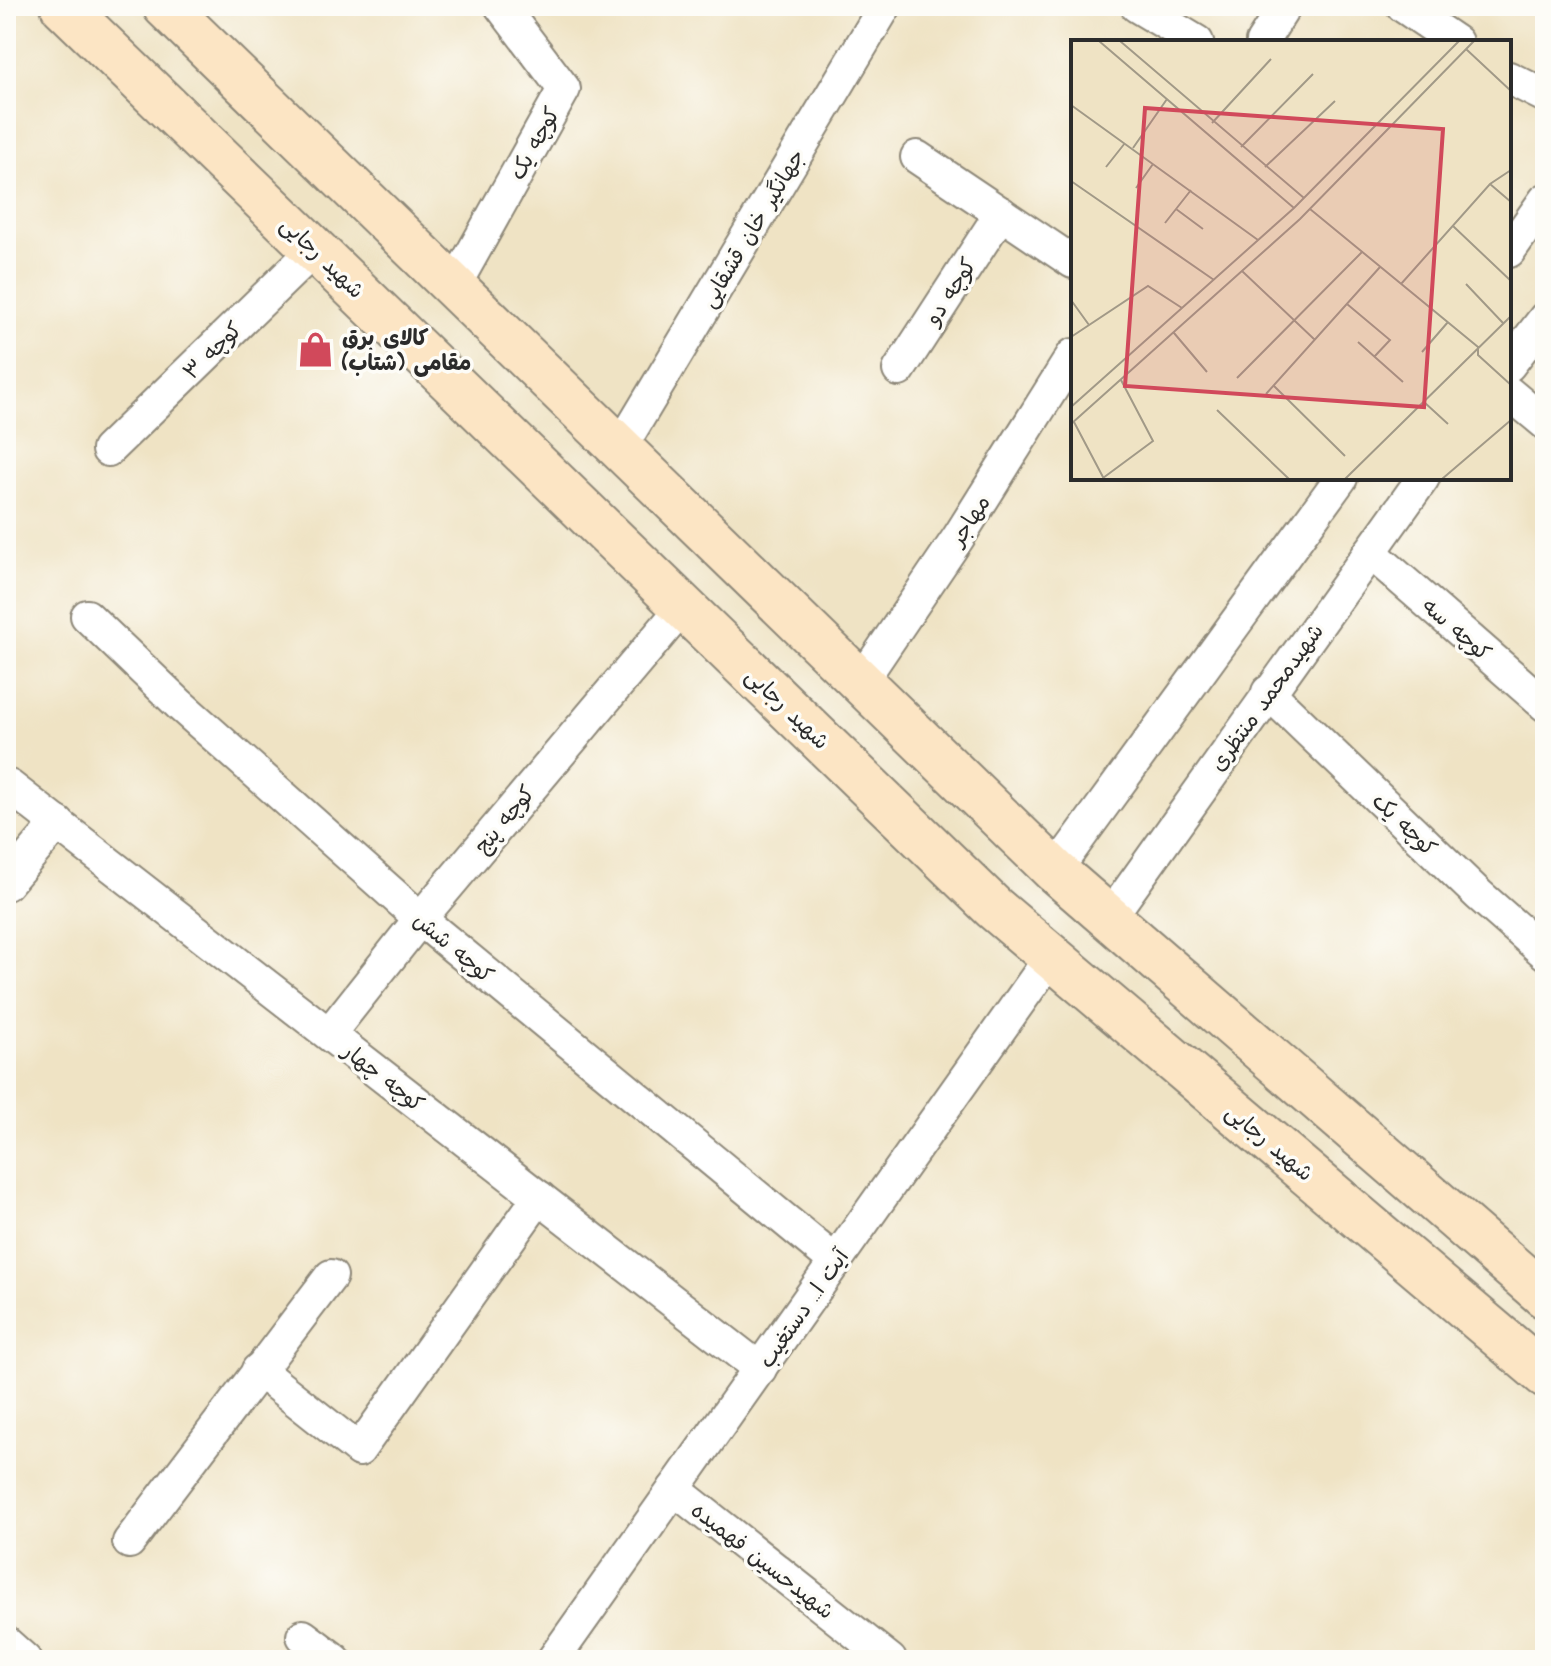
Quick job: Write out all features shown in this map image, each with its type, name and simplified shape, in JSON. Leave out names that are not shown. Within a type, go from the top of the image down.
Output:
[{"type":"main road","name":"شهید رجایی","points":[[63,6],[994,908],[1545,1375]]},
{"type":"main road","points":[[165,6],[1055,871],[1545,1296]]},
{"type":"main road","points":[[516,445],[563,395]]},
{"type":"street","name":"کوچه یک","points":[[453,288],[564,89],[501,6]]},
{"type":"street","name":"جهانگیر خان قشقایی","points":[[619,450],[885,6]]},
{"type":"street","points":[[1137,6],[1194,40]]},
{"type":"street","points":[[1263,40],[1285,6]]},
{"type":"street","points":[[1403,6],[1453,40]]},
{"type":"street","points":[[917,157],[1071,261]]},
{"type":"street","points":[[1511,248],[1545,200]]},
{"type":"street","name":"کوچه دو","points":[[899,370],[1001,213]]},
{"type":"street","name":"کوچه ۳","points":[[108,450],[315,249]]},
{"type":"street","points":[[1511,362],[1545,318]]},
{"type":"street","name":"مهاجر","points":[[860,683],[958,538],[1071,358]]},
{"type":"street","points":[[1511,395],[1545,423]]},
{"type":"street","points":[[1055,871],[1340,480]]},
{"type":"street","name":"شهیدمحمد منتظری","points":[[1110,917],[1422,480]]},
{"type":"street","name":"کوچه سه","points":[[1370,552],[1545,705]]},
{"type":"street","name":"کوچه پنج","points":[[329,1034],[420,919],[683,607]]},
{"type":"street","name":"کوچه شش","points":[[87,616],[192,715],[420,919],[836,1262]]},
{"type":"street","name":"کوچه یک","points":[[1268,692],[1479,895],[1545,953]]},
{"type":"street","name":"کوچه چهار","points":[[9,786],[760,1369]]},
{"type":"street","points":[[6,884],[58,823]]},
{"type":"street","name":"آیت ا... دستغیب","points":[[553,1660],[1051,957]]},
{"type":"street","points":[[258,1370],[359,1450],[539,1197]]},
{"type":"street","points":[[129,1542],[331,1276]]},
{"type":"street","name":"شهیدحسین فهمیده","points":[[674,1489],[890,1660]]},
{"type":"street","points":[[303,1636],[335,1660]]},
{"type":"street","points":[[6,1643],[25,1660]]},
{"type":"place","name":"کالای برق مقامی (شتاب)","points":[[316,350]]}]
